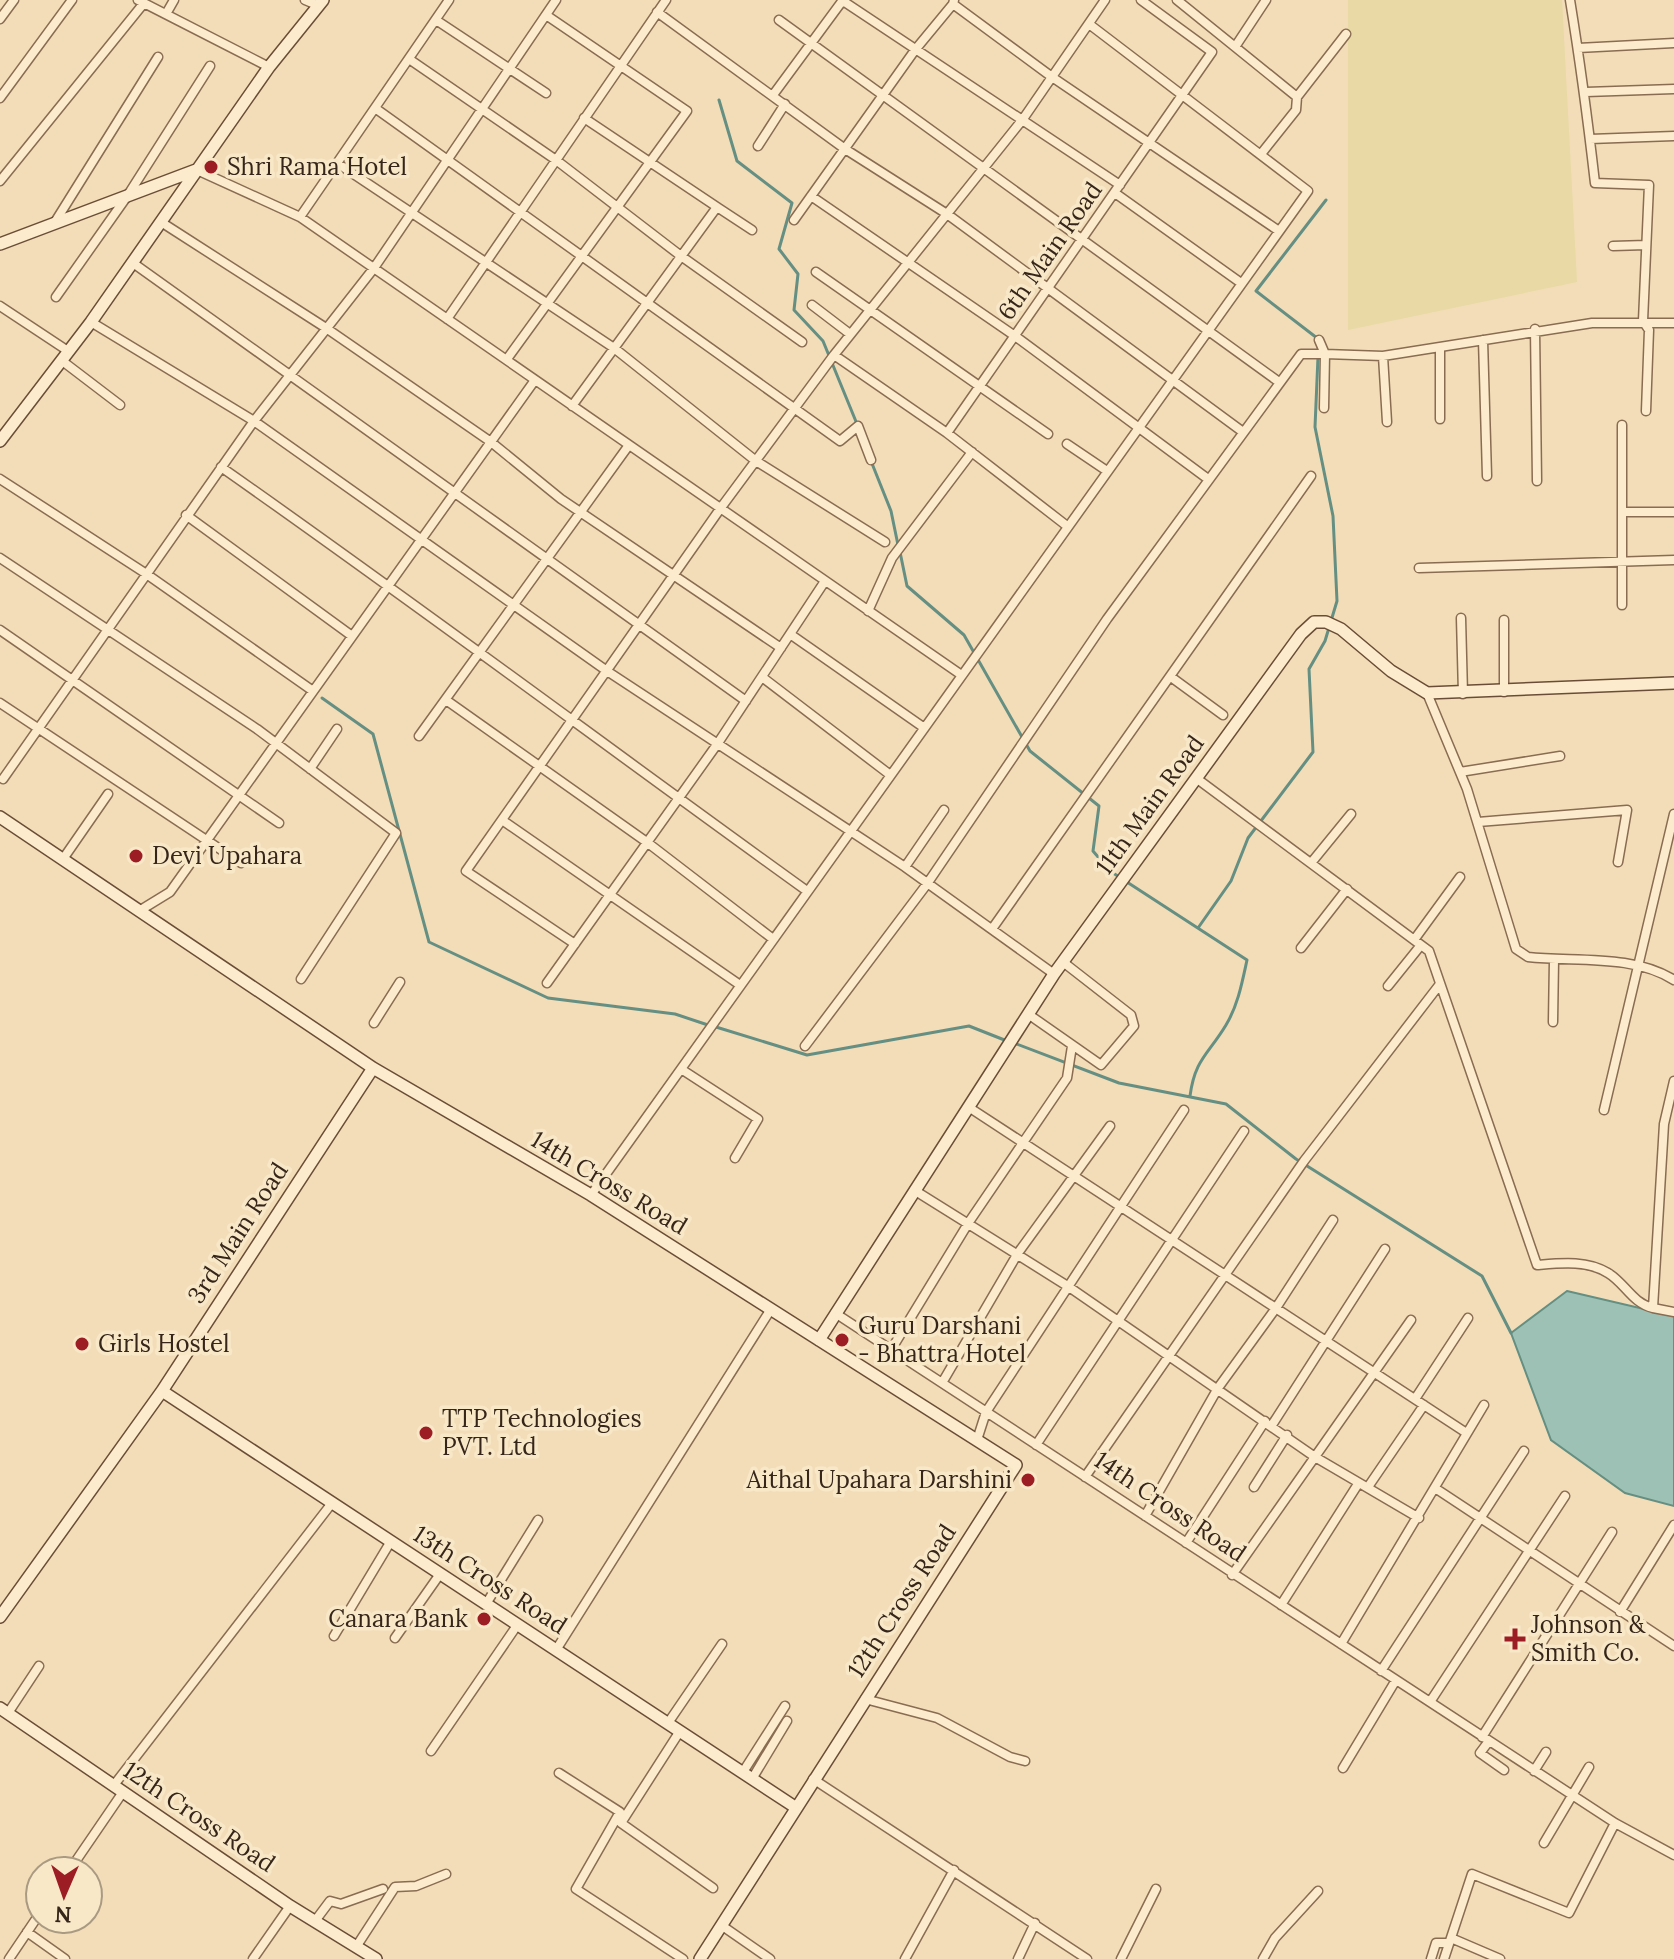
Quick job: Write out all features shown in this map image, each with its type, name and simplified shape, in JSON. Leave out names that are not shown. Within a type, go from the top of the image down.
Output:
[{"type":"street","points":[[0,19],[14,0]]},
{"type":"street","points":[[0,98],[72,0]]},
{"type":"street","points":[[166,14],[174,0]]},
{"type":"street","points":[[0,441],[91,322],[317,1],[330,0]]},
{"type":"street","points":[[300,217],[449,0]]},
{"type":"street","points":[[3,779],[70,678],[254,421],[374,268],[556,0]]},
{"type":"street","points":[[447,319],[666,0]]},
{"type":"street","points":[[773,95],[843,0],[1023,119],[1241,283]]},
{"type":"street","points":[[575,944],[466,871],[793,409],[1023,119],[1105,0]]},
{"type":"street","name":"6th Main Road","points":[[947,433],[1212,52],[1141,0]]},
{"type":"street","points":[[1177,0],[1297,97]]},
{"type":"street","points":[[1235,47],[1266,0]]},
{"type":"street","points":[[1570,0],[1586,92],[1595,183],[1649,185],[1643,321],[1649,330],[1646,411]]},
{"type":"street","points":[[0,181],[141,1],[269,67]]},
{"type":"street","points":[[794,220],[915,50],[954,2],[1052,77],[1279,231]]},
{"type":"street","points":[[657,12],[845,149],[947,214],[1243,432]]},
{"type":"street","points":[[507,359],[687,111],[546,15]]},
{"type":"street","points":[[436,20],[546,93]]},
{"type":"street","points":[[779,20],[1279,382]]},
{"type":"street","points":[[591,1195],[960,674],[1308,191],[1089,24]]},
{"type":"street","points":[[1261,154],[1296,110],[1297,97],[1346,34]]},
{"type":"street","points":[[1578,48],[1674,43]]},
{"type":"street","points":[[55,222],[158,57]]},
{"type":"street","points":[[409,59],[556,160],[681,256],[802,342]]},
{"type":"street","points":[[56,297],[128,195],[210,66]]},
{"type":"street","points":[[1586,92],[1674,89]]},
{"type":"street","points":[[758,146],[785,104]]},
{"type":"street","points":[[375,108],[840,441],[858,426],[871,460]]},
{"type":"street","points":[[584,118],[752,230]]},
{"type":"street","points":[[1590,139],[1674,136]]},
{"type":"street","points":[[337,163],[614,348],[756,461],[885,542]]},
{"type":"street","points":[[0,244],[197,170],[300,217],[960,674]]},
{"type":"street","points":[[811,196],[1015,336],[1208,479]]},
{"type":"street","points":[[572,406],[717,207]]},
{"type":"street","points":[[161,222],[326,328],[491,442],[582,513],[672,577],[781,648]]},
{"type":"street","points":[[1613,246],[1646,245]]},
{"type":"street","points":[[133,263],[746,701]]},
{"type":"street","points":[[816,272],[1048,434]]},
{"type":"street","points":[[812,305],[850,334]]},
{"type":"street","points":[[0,306],[65,356],[120,405]]},
{"type":"street","points":[[805,1046],[927,884],[1208,479],[1301,354],[1383,356],[1440,349],[1535,329],[1643,321],[1674,323]]},
{"type":"street","points":[[91,322],[254,421],[422,537],[513,606],[607,671],[905,867],[1054,974]]},
{"type":"street","points":[[1535,329],[1537,481]]},
{"type":"street","points":[[1319,340],[1325,354],[1324,408]]},
{"type":"street","points":[[1483,340],[1487,476]]},
{"type":"street","points":[[1440,349],[1440,419]]},
{"type":"street","points":[[834,355],[947,433],[1067,526]]},
{"type":"street","points":[[1383,356],[1387,422]]},
{"type":"street","points":[[139,911],[170,892],[535,380]]},
{"type":"street","points":[[1622,425],[1622,605]]},
{"type":"street","points":[[1067,444],[1107,471]]},
{"type":"street","points":[[419,736],[629,445]]},
{"type":"street","points":[[868,611],[892,558],[972,452]]},
{"type":"street","points":[[221,467],[389,585],[478,655],[807,891]]},
{"type":"street","points":[[992,929],[1311,476]]},
{"type":"street","points":[[0,479],[145,573],[313,691]]},
{"type":"street","points":[[1622,512],[1674,512]]},
{"type":"street","points":[[186,515],[352,636]]},
{"type":"street","points":[[0,558],[275,744],[396,833],[301,979]]},
{"type":"street","points":[[1419,568],[1674,560]]},
{"type":"street","points":[[547,983],[718,743],[825,581]]},
{"type":"street","points":[[1461,618],[1463,694]]},
{"type":"street","points":[[1504,620],[1504,693]]},
{"type":"street","name":"11th Main Road","points":[[819,1340],[1054,974],[1129,875],[1301,634],[1314,622],[1330,624],[1427,693]]},
{"type":"street","points":[[0,630],[279,823]]},
{"type":"street","points":[[790,634],[923,727]]},
{"type":"street","points":[[762,677],[889,774]]},
{"type":"street","points":[[1171,677],[1223,715]]},
{"type":"street","points":[[1674,683],[1504,693],[1427,693],[1478,822],[1516,949],[1528,957],[1637,964],[1659,969],[1674,980]]},
{"type":"street","points":[[446,700],[648,843],[773,939]]},
{"type":"street","points":[[0,703],[241,863]]},
{"type":"street","points":[[310,769],[337,729]]},
{"type":"street","points":[[1460,772],[1560,756]]},
{"type":"street","points":[[1196,778],[1429,951],[1537,1265],[1578,1263],[1608,1273],[1641,1305],[1674,1312]]},
{"type":"street","points":[[63,859],[108,794]]},
{"type":"street","points":[[905,867],[944,810]]},
{"type":"street","points":[[1478,822],[1627,810],[1618,862]]},
{"type":"street","points":[[1311,863],[1351,814]]},
{"type":"street","points":[[1604,1110],[1674,814]]},
{"type":"street","name":"14th Cross Road","points":[[0,817],[373,1068],[591,1195],[819,1340]]},
{"type":"street","points":[[502,820],[740,985]]},
{"type":"street","points":[[1388,986],[1460,877]]},
{"type":"street","points":[[1301,948],[1347,889]]},
{"type":"street","points":[[1553,1022],[1554,960]]},
{"type":"street","points":[[1028,1014],[1101,1065],[1134,1026],[1134,1020],[1063,962]]},
{"type":"street","points":[[374,1023],[400,982]]},
{"type":"street","points":[[1085,1477],[1304,1161],[1440,984]]},
{"type":"street","points":[[891,1350],[969,1222],[1067,1078],[1072,1046]]},
{"type":"street","name":"3rd Main Road","points":[[0,1617],[162,1391],[373,1068]]},
{"type":"street","points":[[681,1069],[758,1119],[735,1158]]},
{"type":"street","points":[[1653,1308],[1664,1124],[1674,1081]]},
{"type":"street","points":[[970,1108],[1465,1432]]},
{"type":"street","points":[[977,1440],[986,1412],[1184,1110]]},
{"type":"street","points":[[942,1383],[1018,1253],[1110,1126]]},
{"type":"street","points":[[1036,1445],[1244,1131]]},
{"type":"street","points":[[914,1190],[1018,1253],[1315,1457],[1419,1518]]},
{"type":"street","points":[[1145,1516],[1218,1388],[1276,1308],[1333,1220]]},
{"type":"street","points":[[1186,1543],[1327,1341],[1385,1249]]},
{"type":"street","points":[[556,1650],[771,1309]]},
{"type":"street","name":"14th Cross Road","points":[[835,1313],[1572,1796],[1674,1855]]},
{"type":"street","points":[[1415,1399],[1468,1318]]},
{"type":"street","points":[[1232,1575],[1411,1320]]},
{"type":"street","name":"12th Cross Road","points":[[704,1958],[721,1925],[795,1807],[1016,1465],[819,1340]]},
{"type":"street","name":"13th Cross Road","points":[[162,1391],[795,1807]]},
{"type":"street","points":[[1368,1487],[1424,1405]]},
{"type":"street","points":[[1341,1644],[1419,1518],[1465,1432],[1484,1405]]},
{"type":"street","points":[[1254,1487],[1287,1435]]},
{"type":"street","points":[[1381,1671],[1524,1451]]},
{"type":"street","points":[[1281,1605],[1358,1484]]},
{"type":"street","points":[[1435,1488],[1674,1646]]},
{"type":"street","points":[[1430,1702],[1565,1496]]},
{"type":"street","points":[[78,1855],[118,1788],[332,1503]]},
{"type":"street","points":[[486,1604],[538,1520]]},
{"type":"street","points":[[1620,1612],[1674,1525]]},
{"type":"street","points":[[1504,1770],[1480,1753],[1486,1739],[1612,1532]]},
{"type":"street","points":[[334,1636],[391,1541]]},
{"type":"street","points":[[395,1638],[440,1574]]},
{"type":"street","points":[[431,1751],[518,1624]]},
{"type":"street","points":[[668,1723],[722,1644]]},
{"type":"street","points":[[4,1710],[39,1666]]},
{"type":"street","points":[[1343,1768],[1396,1680]]},
{"type":"street","points":[[865,1699],[937,1718],[1010,1757],[1025,1761]]},
{"type":"street","points":[[747,1776],[785,1706]]},
{"type":"street","name":"12th Cross Road","points":[[4,1710],[290,1906],[376,1959]]},
{"type":"street","points":[[747,1776],[787,1721]]},
{"type":"street","points":[[680,1731],[621,1823],[713,1888]]},
{"type":"street","points":[[1534,1771],[1546,1752]]},
{"type":"street","points":[[1544,1843],[1589,1767]]},
{"type":"street","points":[[559,1773],[620,1812],[576,1889],[683,1959]]},
{"type":"street","points":[[813,1779],[1087,1959]]},
{"type":"street","points":[[1444,1959],[1472,1874],[1569,1913],[1615,1823]]},
{"type":"street","points":[[905,1959],[954,1870]]},
{"type":"street","points":[[356,1947],[395,1887],[416,1886],[446,1874]]},
{"type":"street","points":[[315,1921],[330,1901],[341,1904],[383,1889]]},
{"type":"street","points":[[1121,1959],[1156,1889]]},
{"type":"street","points":[[1263,1959],[1275,1938],[1318,1891]]},
{"type":"street","points":[[253,1959],[290,1906]]},
{"type":"street","points":[[1018,1959],[1035,1923]]},
{"type":"street","points":[[721,1925],[770,1959]]},
{"type":"street","points":[[9,1959],[25,1935]]},
{"type":"street","points":[[31,1935],[65,1959]]},
{"type":"street","points":[[1431,1959],[1436,1943],[1450,1940],[1500,1959]]},
{"type":"shaded area","points":[[1348,0],[1562,0],[1577,282],[1348,330]]},
{"type":"water","points":[[1567,1291],[1674,1316],[1674,1506],[1625,1493],[1551,1440],[1511,1333]]},
{"type":"waterway","points":[[719,100],[737,161],[792,203],[779,249],[798,274],[794,310],[823,341],[857,424]]},
{"type":"waterway","points":[[1317,338],[1256,291],[1326,200]]},
{"type":"waterway","points":[[1198,928],[1231,881],[1248,838],[1313,752],[1309,669],[1325,641],[1337,601],[1333,516],[1315,427],[1318,357]]},
{"type":"waterway","points":[[871,461],[891,511],[898,545]]},
{"type":"waterway","points":[[900,552],[907,586],[964,635],[1030,751],[1099,806],[1093,851],[1110,871],[1247,960],[1234,1010],[1199,1065],[1190,1096]]},
{"type":"waterway","points":[[322,698],[373,734],[429,942],[548,998],[675,1014],[708,1025]]},
{"type":"waterway","points":[[716,1027],[807,1055],[969,1026],[1007,1041]]},
{"type":"waterway","points":[[1014,1043],[1119,1083],[1226,1104],[1296,1159],[1482,1276],[1511,1333]]},
{"type":"place","name":"Shri Rama Hotel","points":[[211,167]]},
{"type":"place","name":"Devi Upahara","points":[[136,856]]},
{"type":"place","name":"Guru Darshani - Bhattra Hotel","points":[[842,1340]]},
{"type":"place","name":"Girls Hostel","points":[[82,1344]]},
{"type":"place","name":"TTP Technologies PVT. Ltd","points":[[426,1433]]},
{"type":"place","name":"Aithal Upahara Darshini","points":[[1028,1480]]},
{"type":"place","name":"Canara Bank","points":[[484,1619]]},
{"type":"place","name":"Johnson & Smith Co.","points":[[1515,1639]]}]
